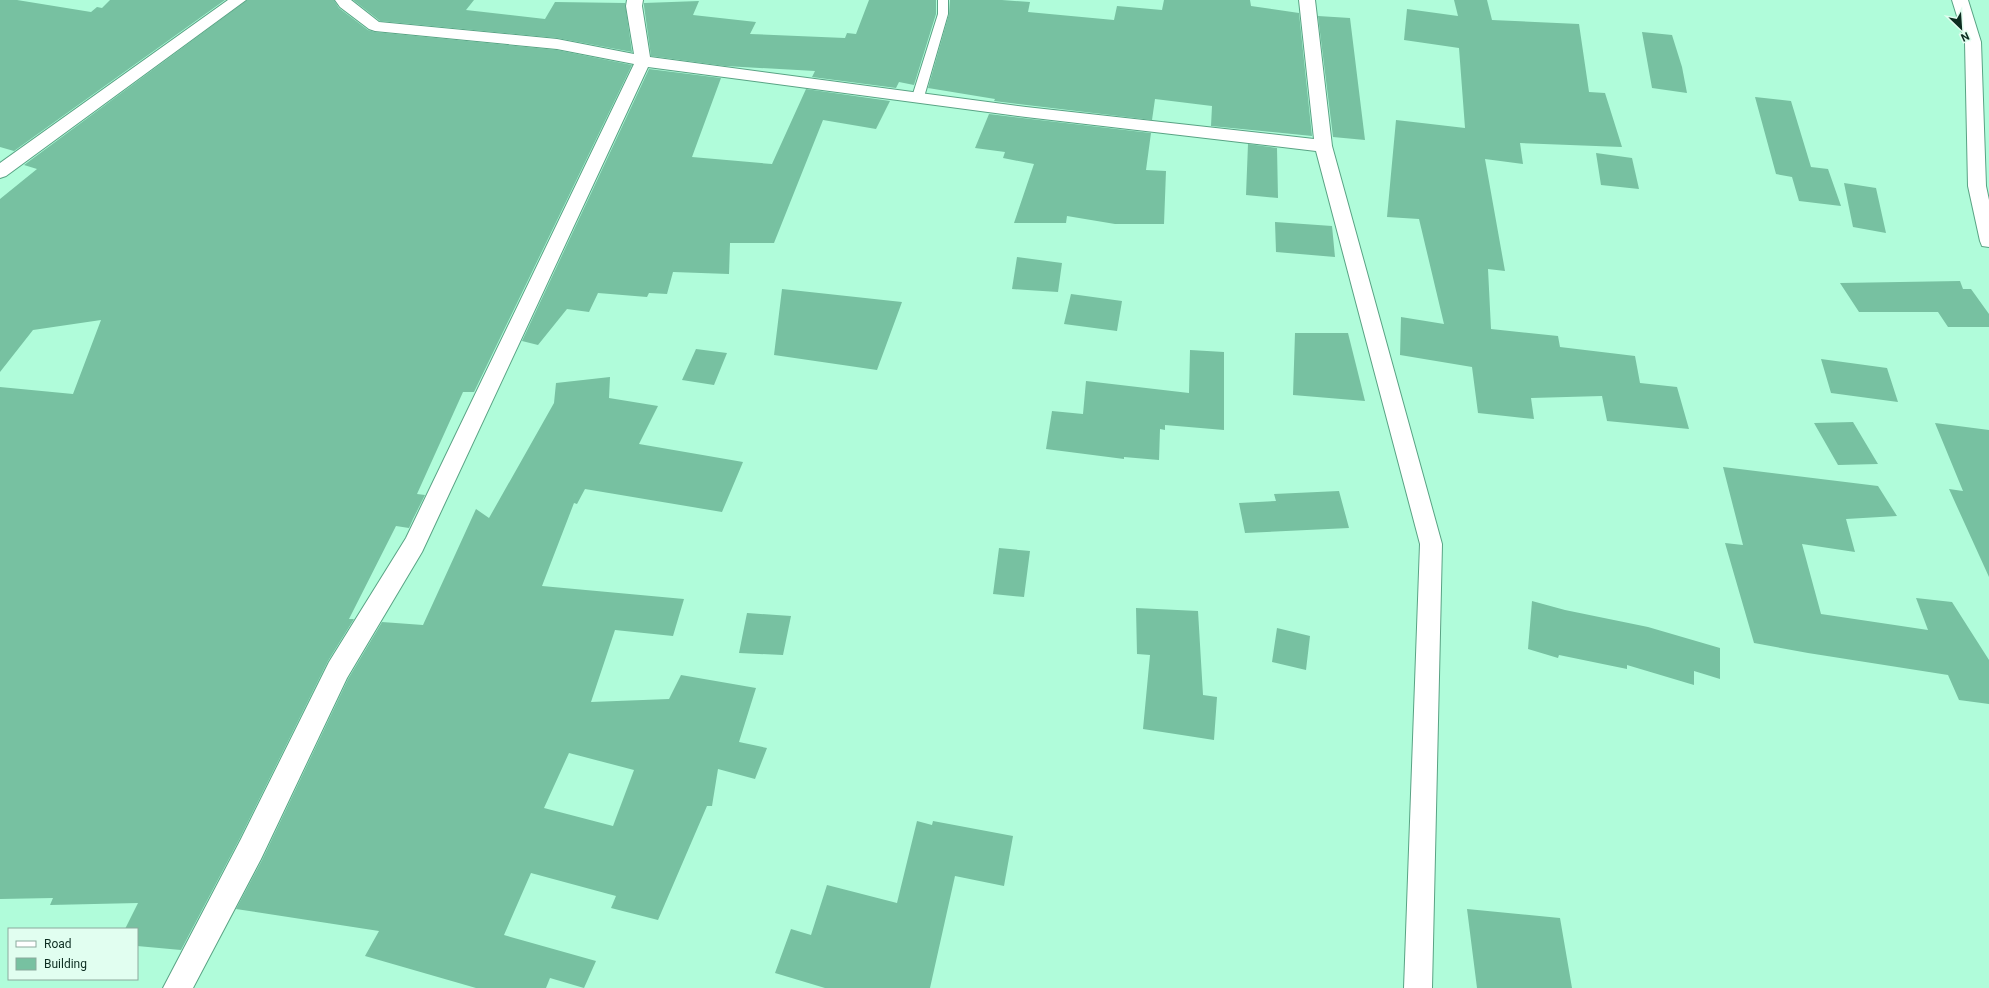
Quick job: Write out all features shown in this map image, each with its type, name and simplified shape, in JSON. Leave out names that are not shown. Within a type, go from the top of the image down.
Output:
[{"type":"street","points":[[0,172],[238,0]]},
{"type":"street","points":[[343,0],[344,4],[375,26],[557,44],[643,61],[918,98],[1323,146]]},
{"type":"street","points":[[177,988],[251,849],[338,670],[414,544],[519,326],[643,61],[634,6],[635,0]]},
{"type":"street","points":[[1306,0],[1323,146],[1431,544],[1418,988]]},
{"type":"street","points":[[1960,0],[1973,42],[1977,186],[1989,241]]},
{"type":"lane","points":[[918,98],[943,14],[942,0]]},
{"type":"building","points":[[0,0],[17,0],[91,12],[97,7],[102,8],[110,0],[225,0],[14,151],[0,147]]},
{"type":"building","points":[[247,0],[334,0],[339,8],[368,30],[375,32],[557,50],[632,65],[474,392],[463,392],[417,494],[425,495],[409,528],[396,526],[349,619],[354,619],[328,661],[240,838],[181,950],[138,946],[138,928],[126,928],[138,903],[50,905],[53,898],[0,899],[0,387],[73,394],[101,320],[33,330],[0,372],[0,199],[37,169],[24,165]]},
{"type":"building","points":[[353,0],[474,0],[466,10],[545,19],[555,2],[625,3],[632,52],[557,38],[380,21]]},
{"type":"building","points":[[869,0],[936,0],[936,14],[914,85],[899,82],[896,88],[812,77],[815,71],[725,66],[651,56],[644,6],[644,3],[699,1],[693,15],[756,22],[750,34],[845,38],[847,33],[856,34]]},
{"type":"building","points":[[950,0],[1002,0],[1030,2],[1028,12],[1114,20],[1117,6],[1162,10],[1164,0],[1250,0],[1251,6],[1299,13],[1312,136],[1211,126],[1212,106],[1155,99],[1152,120],[994,101],[995,99],[928,88],[949,14]]},
{"type":"building","points":[[1454,0],[1487,0],[1492,20],[1579,24],[1589,92],[1605,93],[1622,147],[1520,143],[1523,164],[1485,159],[1505,271],[1488,269],[1491,329],[1558,336],[1560,347],[1635,356],[1640,383],[1677,387],[1689,429],[1607,421],[1602,396],[1531,398],[1534,419],[1478,413],[1472,367],[1400,355],[1401,317],[1444,324],[1419,219],[1387,217],[1396,120],[1465,128],[1459,48],[1404,40],[1407,9],[1458,16]]},
{"type":"building","points":[[1318,16],[1350,18],[1365,140],[1333,137]]},
{"type":"building","points":[[1642,32],[1672,35],[1682,67],[1687,93],[1652,88]]},
{"type":"building","points":[[649,69],[721,78],[692,157],[772,164],[806,89],[890,101],[876,129],[823,120],[774,243],[730,243],[729,274],[673,272],[667,294],[649,293],[647,297],[598,293],[589,312],[567,309],[538,345],[522,341]]},
{"type":"building","points":[[1755,97],[1791,101],[1811,167],[1828,169],[1841,206],[1799,201],[1792,177],[1776,174]]},
{"type":"building","points":[[989,114],[1151,133],[1146,170],[1166,171],[1164,224],[1115,224],[1067,216],[1066,223],[1014,223],[1034,164],[1003,158],[1005,152],[975,148]]},
{"type":"building","points":[[1248,144],[1277,148],[1278,198],[1246,195]]},
{"type":"building","points":[[1596,153],[1632,158],[1639,189],[1601,185]]},
{"type":"building","points":[[1844,183],[1876,188],[1886,233],[1853,227]]},
{"type":"building","points":[[1275,222],[1332,226],[1335,257],[1276,252]]},
{"type":"building","points":[[1017,257],[1062,263],[1058,292],[1012,289]]},
{"type":"building","points":[[1960,281],[1963,289],[1971,289],[1989,314],[1989,327],[1948,327],[1938,312],[1859,312],[1840,283]]},
{"type":"building","points":[[782,289],[902,302],[877,370],[774,355]]},
{"type":"building","points":[[1071,294],[1122,301],[1117,331],[1064,324]]},
{"type":"building","points":[[1295,333],[1348,333],[1365,401],[1293,395]]},
{"type":"building","points":[[696,349],[727,353],[714,385],[682,380]]},
{"type":"building","points":[[1190,350],[1224,352],[1224,430],[1165,425],[1165,430],[1160,429],[1159,460],[1124,457],[1124,459],[1046,449],[1052,411],[1083,414],[1086,381],[1189,393]]},
{"type":"building","points":[[1821,359],[1887,368],[1898,402],[1831,393]]},
{"type":"building","points":[[610,377],[609,398],[658,406],[639,444],[743,462],[722,512],[585,489],[577,504],[574,503],[542,586],[684,599],[673,636],[615,630],[591,702],[669,699],[681,675],[756,688],[739,742],[767,748],[755,779],[718,769],[712,806],[707,806],[658,920],[611,908],[616,896],[531,873],[504,935],[596,961],[584,988],[550,978],[546,988],[476,988],[365,956],[379,931],[236,909],[262,860],[348,679],[382,622],[423,625],[476,509],[489,518],[554,403],[556,383]],"holes":[[[569,753],[634,770],[613,826],[544,808]]]},
{"type":"building","points":[[1853,422],[1878,464],[1838,465],[1814,423]]},
{"type":"building","points":[[1935,423],[1989,430],[1989,577],[1949,489],[1963,491]]},
{"type":"building","points":[[1723,467],[1878,486],[1897,516],[1846,519],[1855,552],[1802,544],[1821,614],[1928,630],[1916,598],[1952,602],[1989,660],[1989,704],[1959,700],[1948,675],[1754,643],[1725,543],[1743,545]]},
{"type":"building","points":[[1339,491],[1349,528],[1245,533],[1239,503],[1276,501],[1274,494]]},
{"type":"building","points":[[999,548],[1030,551],[1024,597],[993,594]]},
{"type":"building","points":[[1532,601],[1565,610],[1648,627],[1720,648],[1720,679],[1694,671],[1694,685],[1627,665],[1627,669],[1559,655],[1558,658],[1528,649]]},
{"type":"building","points":[[1136,608],[1198,611],[1203,695],[1217,697],[1214,740],[1143,729],[1150,655],[1137,654]]},
{"type":"building","points":[[747,613],[791,616],[783,655],[739,653]]},
{"type":"building","points":[[1277,628],[1310,636],[1306,670],[1272,662]]},
{"type":"building","points":[[917,821],[932,825],[933,821],[1013,836],[1004,886],[955,876],[930,988],[825,988],[775,973],[791,929],[811,935],[827,885],[897,903]]},
{"type":"building","points":[[1467,909],[1560,918],[1572,988],[1477,988]]}]
